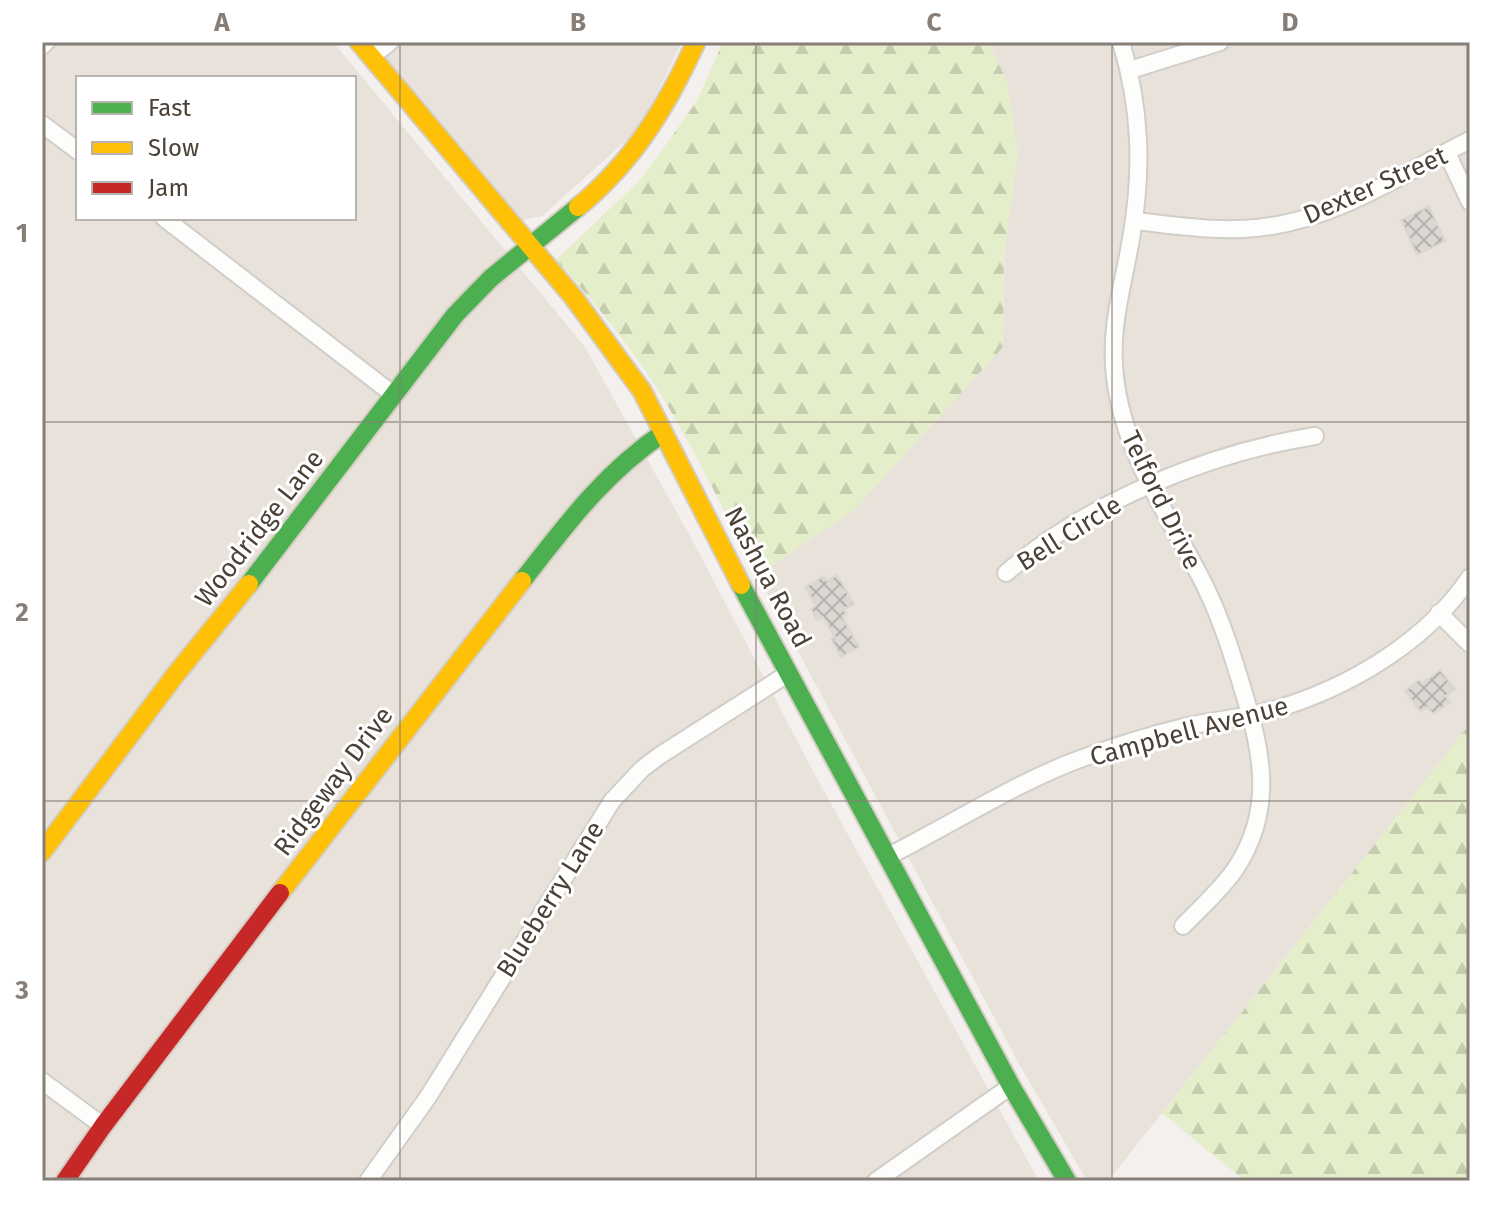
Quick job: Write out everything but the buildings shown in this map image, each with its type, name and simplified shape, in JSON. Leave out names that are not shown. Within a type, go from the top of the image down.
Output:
[{"type":"street","points":[[365,49],[390,42]]},
{"type":"street","points":[[528,246],[589,198],[619,169],[646,136],[675,89],[696,42]]},
{"type":"street","name":"Telford Drive","points":[[1121,42],[1136,103],[1140,156],[1134,221],[1115,316],[1114,374],[1125,430],[1150,486],[1224,627],[1251,713],[1260,750],[1262,778],[1254,826],[1235,870],[1183,926]]},
{"type":"street","points":[[1130,70],[1220,42]]},
{"type":"street","name":"Nashua Road","points":[[365,49],[605,337],[642,391],[789,673],[1011,1086],[1067,1181]]},
{"type":"street","points":[[42,124],[76,150]]},
{"type":"street","name":"Dexter Street","points":[[1134,221],[1221,229],[1275,226],[1328,211],[1470,140]]},
{"type":"street","points":[[1447,153],[1470,202]]},
{"type":"street","points":[[167,220],[394,395]]},
{"type":"street","name":"Woodridge Lane","points":[[42,852],[455,315],[528,246]]},
{"type":"street","name":"Ridgeway Drive","points":[[65,1181],[103,1126],[380,762],[589,495],[632,454],[663,433]]},
{"type":"street","name":"Bell Circle","points":[[1006,573],[1047,540],[1085,516],[1150,486],[1253,448],[1315,436]]},
{"type":"street","name":"Campbell Avenue","points":[[889,856],[1071,762],[1185,727],[1286,707],[1324,692],[1395,651],[1439,613],[1470,577]]},
{"type":"street","points":[[1439,613],[1470,644]]},
{"type":"street","name":"Blueberry Lane","points":[[368,1181],[428,1097],[612,801],[659,756],[789,673]]},
{"type":"street","points":[[42,1081],[103,1126]]},
{"type":"street","points":[[876,1181],[1011,1086]]},
{"type":"shaded area","points":[[57,42],[333,42],[585,347],[696,547],[814,773],[1039,1181],[380,1181],[441,1093],[428,1083],[359,1181],[42,1181],[42,61]]},
{"type":"shaded area","points":[[373,42],[682,42],[646,116],[630,137],[542,216],[523,220]]},
{"type":"shaded area","points":[[988,42],[1470,42],[1470,724],[1108,1181],[1087,1181],[1018,1062],[757,575],[853,511],[1003,347],[1007,81]]},
{"type":"green space","points":[[723,42],[988,42],[1007,81],[1018,154],[1004,255],[1003,347],[853,511],[757,575],[661,394],[613,327],[556,260],[642,178],[697,101]]},
{"type":"green space","points":[[1470,724],[1470,1181],[1245,1181],[1162,1113]]},
{"type":"traffic: fast","points":[[249,584],[455,315],[491,278],[578,207]]},
{"type":"traffic: fast","points":[[522,581],[603,483],[663,433]]},
{"type":"traffic: fast","points":[[741,585],[1011,1086],[1067,1181]]},
{"type":"traffic: slow","points":[[359,42],[574,298],[642,391],[741,585]]},
{"type":"traffic: slow","points":[[578,207],[616,171],[647,132],[696,42]]},
{"type":"traffic: slow","points":[[280,893],[522,581]]},
{"type":"traffic: slow","points":[[42,852],[176,674],[249,584]]},
{"type":"traffic: jam","points":[[65,1181],[103,1126],[280,893]]}]
